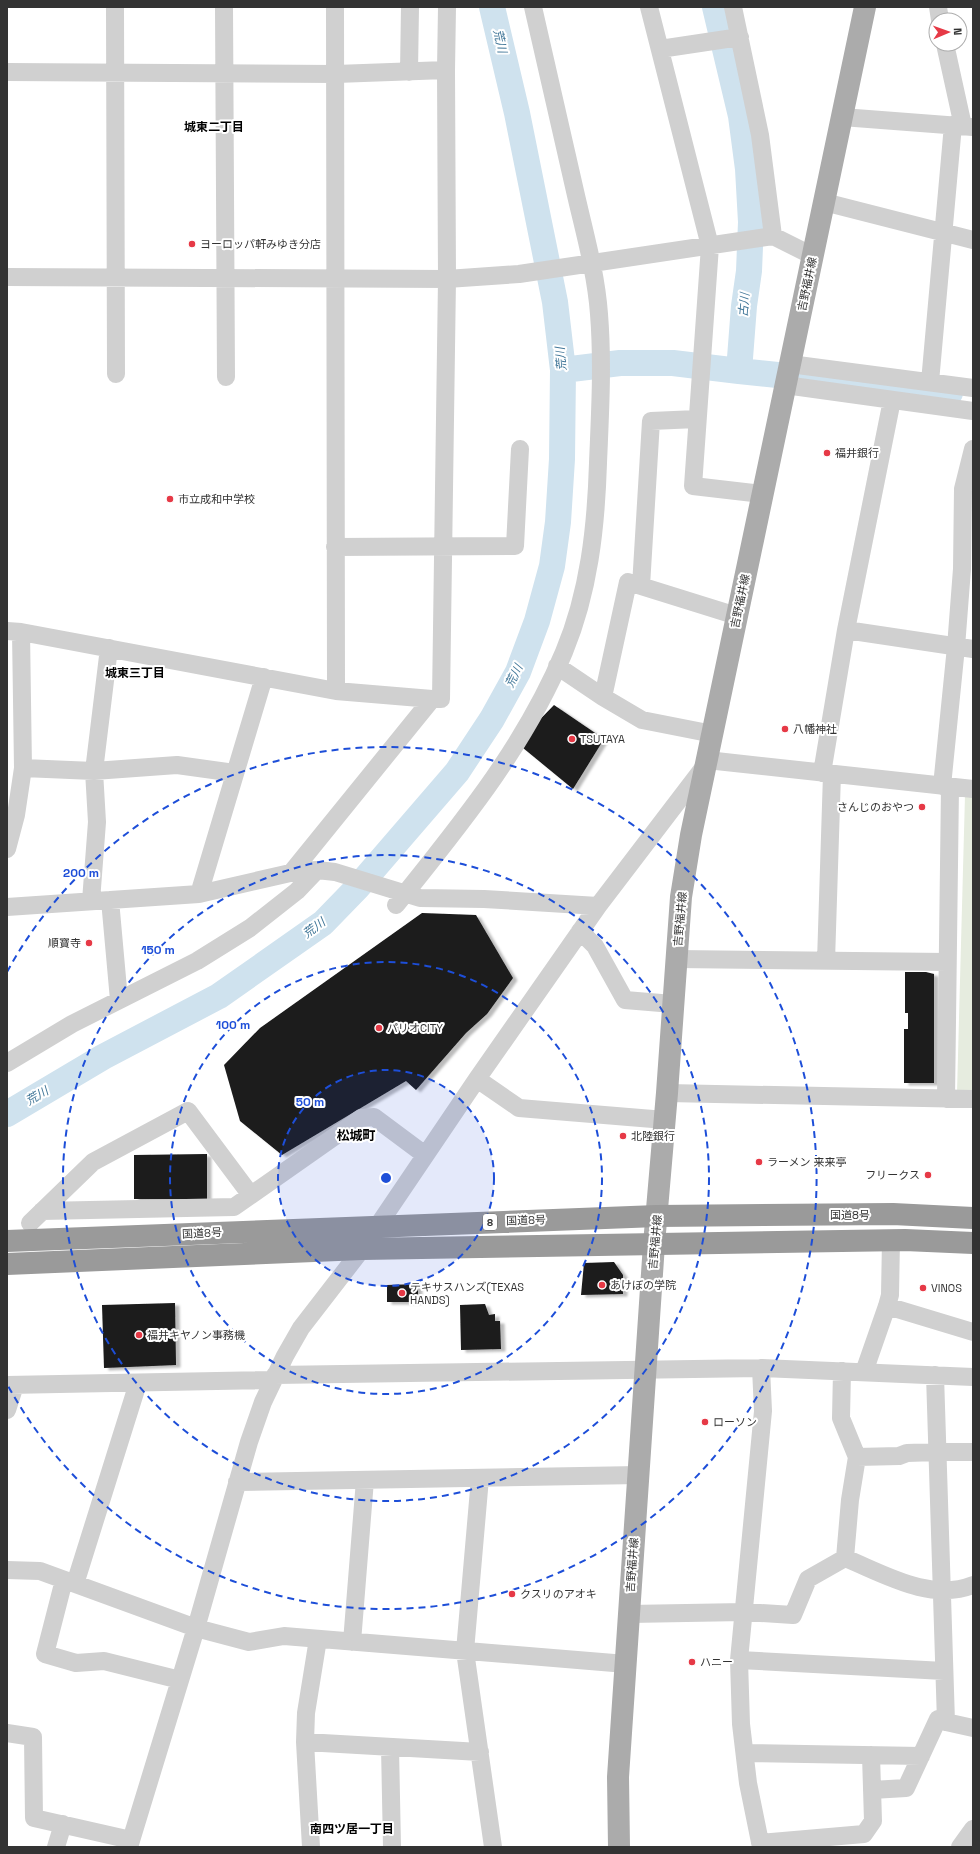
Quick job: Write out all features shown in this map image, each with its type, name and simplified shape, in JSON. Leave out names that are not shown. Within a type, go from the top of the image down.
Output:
[{"type":"highway","name":"国道8号","points":[[7,1241],[378,1225],[657,1216],[893,1214],[973,1218]]},
{"type":"highway","name":"国道8号","points":[[7,1264],[362,1249],[891,1240],[973,1243]]},
{"type":"main road","name":"吉野福井線","points":[[619,1847],[618,1777],[654,1244],[665,1120],[681,897],[691,835],[865,7]]},
{"type":"street","points":[[115,7],[116,374]]},
{"type":"street","points":[[224,7],[226,377]]},
{"type":"street","points":[[335,7],[336,691]]},
{"type":"street","points":[[409,72],[410,7]]},
{"type":"street","points":[[7,849],[16,815],[23,768],[14,631],[336,691],[442,699],[447,279],[447,7]]},
{"type":"street","points":[[400,896],[500,771],[531,721],[557,666],[580,610],[588,573],[597,492],[602,387],[599,313],[592,264],[533,7]]},
{"type":"street","points":[[650,7],[710,246],[693,486],[762,494]]},
{"type":"street","points":[[734,7],[730,38],[760,135],[761,238]]},
{"type":"street","points":[[660,49],[730,38]]},
{"type":"street","points":[[930,382],[944,232],[963,126],[947,52]]},
{"type":"street","points":[[7,72],[336,74],[446,70]]},
{"type":"street","points":[[842,117],[963,126]]},
{"type":"street","points":[[824,202],[973,240]]},
{"type":"street","points":[[7,277],[336,277],[447,279],[519,274],[761,238],[813,256]]},
{"type":"street","points":[[790,364],[973,388]]},
{"type":"street","points":[[785,385],[973,411]]},
{"type":"street","points":[[826,961],[827,773],[846,630],[892,400]]},
{"type":"street","points":[[641,586],[651,421],[697,419]]},
{"type":"street","points":[[335,547],[515,546],[520,448]]},
{"type":"street","points":[[946,1099],[946,786],[965,648],[967,570],[963,489],[973,449]]},
{"type":"street","points":[[603,697],[628,582],[737,616]]},
{"type":"street","points":[[846,630],[965,648]]},
{"type":"street","points":[[91,901],[97,822],[94,772],[109,648]]},
{"type":"street","points":[[557,666],[603,697],[642,720],[713,734]]},
{"type":"street","points":[[199,894],[264,677]]},
{"type":"street","points":[[291,873],[432,699]]},
{"type":"street","points":[[7,1733],[33,1737],[34,1818],[63,1824],[130,1844],[196,1628],[237,1482],[263,1402],[274,1378],[301,1328],[362,1249],[477,1079],[580,931],[707,763],[827,773],[973,789]]},
{"type":"street","points":[[23,768],[94,772],[177,765],[235,773]]},
{"type":"street","points":[[7,1063],[72,1024],[197,961],[250,928],[297,891],[326,871]]},
{"type":"street","points":[[7,907],[199,894],[291,873],[326,871],[400,896],[420,898],[484,899],[598,906]]},
{"type":"street","points":[[110,900],[119,1000]]},
{"type":"street","points":[[580,931],[595,946],[625,1000],[673,1004]]},
{"type":"street","points":[[676,959],[947,962]]},
{"type":"street","points":[[477,1079],[518,1108],[665,1120]]},
{"type":"street","points":[[667,1093],[973,1099]]},
{"type":"street","points":[[250,1194],[188,1111],[93,1162],[36,1217],[234,1207],[250,1194],[361,1118],[374,1117],[425,1155]]},
{"type":"street","points":[[864,1372],[890,1295],[891,1240]]},
{"type":"street","points":[[887,1306],[973,1332]]},
{"type":"street","points":[[761,1368],[763,1411],[739,1660],[741,1724],[748,1783],[761,1845],[854,1841],[864,1834],[873,1821],[871,1755]]},
{"type":"street","points":[[7,1410],[11,1385],[646,1369],[761,1368],[973,1377]]},
{"type":"street","points":[[842,1371],[841,1418],[857,1457],[850,1500],[846,1558]]},
{"type":"street","points":[[935,1375],[946,1722]]},
{"type":"street","points":[[138,1383],[45,1654],[76,1663],[104,1661],[180,1680]]},
{"type":"street","points":[[857,1457],[899,1456],[907,1453],[973,1452]]},
{"type":"street","points":[[237,1482],[639,1475]]},
{"type":"street","points":[[480,1478],[465,1651],[493,1847]]},
{"type":"street","points":[[352,1642],[365,1480]]},
{"type":"street","points":[[629,1614],[744,1612],[793,1615],[808,1579],[846,1558]]},
{"type":"street","points":[[846,1558],[920,1588],[942,1591],[962,1590],[973,1586]]},
{"type":"street","points":[[7,1570],[40,1571],[196,1628],[249,1642],[284,1636],[626,1664]]},
{"type":"street","points":[[311,1847],[305,1742],[306,1713],[318,1639]]},
{"type":"street","points":[[739,1660],[944,1671]]},
{"type":"street","points":[[872,1790],[906,1788],[938,1719],[973,1728]]},
{"type":"street","points":[[305,1742],[480,1752]]},
{"type":"street","points":[[390,1747],[392,1847]]},
{"type":"street","points":[[745,1753],[921,1756]]},
{"type":"street","points":[[56,1847],[63,1824]]},
{"type":"street","points":[[960,1847],[973,1829]]},
{"type":"shaded area","points":[[965,795],[973,796],[973,1093],[957,1093]]},
{"type":"building","points":[[554,705],[604,739],[573,789],[517,743]]},
{"type":"building","points":[[422,913],[476,915],[513,978],[487,1014],[466,1033],[416,1090],[406,1081],[282,1155],[240,1121],[224,1065],[260,1028]]},
{"type":"building","points":[[905,972],[926,972],[934,974],[934,1083],[904,1083],[904,1029],[908,1029],[908,1013],[905,1013]]},
{"type":"building","points":[[207,1154],[207,1199],[134,1199],[134,1155]]},
{"type":"building","name":"あけぼの学院","points":[[614,1262],[623,1275],[623,1294],[581,1295],[584,1263]]},
{"type":"building","name":"テキサスハンズ(TEXAS HANDS)","points":[[418,1284],[418,1302],[387,1302],[387,1285]]},
{"type":"building","name":"福井キヤノン事務機","points":[[175,1303],[176,1365],[104,1368],[102,1305]]},
{"type":"building","points":[[485,1304],[489,1315],[495,1314],[495,1321],[500,1321],[501,1349],[461,1350],[460,1305]]},
{"type":"waterway","name":"荒川","points":[[7,1114],[103,1057],[219,996],[323,923],[357,888],[457,772],[492,719],[518,672],[537,621],[552,566],[558,522],[562,459],[563,370],[555,302],[517,113],[492,7]]},
{"type":"waterway","name":"古川","points":[[715,7],[741,116],[748,169],[751,222],[749,271],[744,306],[739,371],[950,393]]},
{"type":"waterway","points":[[563,370],[620,363],[673,363],[739,371]]},
{"type":"place","name":"ヨーロッパ軒みゆき分店","points":[[192,244]]},
{"type":"place","name":"福井銀行","points":[[827,453]]},
{"type":"place","name":"市立成和中学校","points":[[170,499]]},
{"type":"place","name":"八幡神社","points":[[785,729]]},
{"type":"place","name":"TSUTAYA","points":[[572,739]]},
{"type":"place","name":"さんじのおやつ","points":[[922,807]]},
{"type":"place","name":"順寶寺","points":[[89,943]]},
{"type":"place","name":"パリオCITY","points":[[379,1028]]},
{"type":"place","name":"北陸銀行","points":[[623,1136]]},
{"type":"place","name":"ラーメン 来来亭","points":[[759,1162]]},
{"type":"place","name":"フリークス","points":[[928,1175]]},
{"type":"place","name":"あけぼの学院","points":[[602,1285]]},
{"type":"place","name":"VINOS","points":[[923,1288]]},
{"type":"place","name":"テキサスハンズ(TEXAS HANDS)","points":[[402,1293]]},
{"type":"place","name":"福井キヤノン事務機","points":[[139,1335]]},
{"type":"place","name":"ローソン","points":[[705,1422]]},
{"type":"place","name":"クスリのアオキ","points":[[512,1594]]},
{"type":"place","name":"ハニー","points":[[692,1662]]},
{"type":"district","name":"城東二丁目","points":[[214,127]]},
{"type":"district","name":"城東三丁目","points":[[135,673]]},
{"type":"district","name":"松城町","points":[[356,1135]]},
{"type":"district","name":"南四ツ居一丁目","points":[[352,1829]]}]
